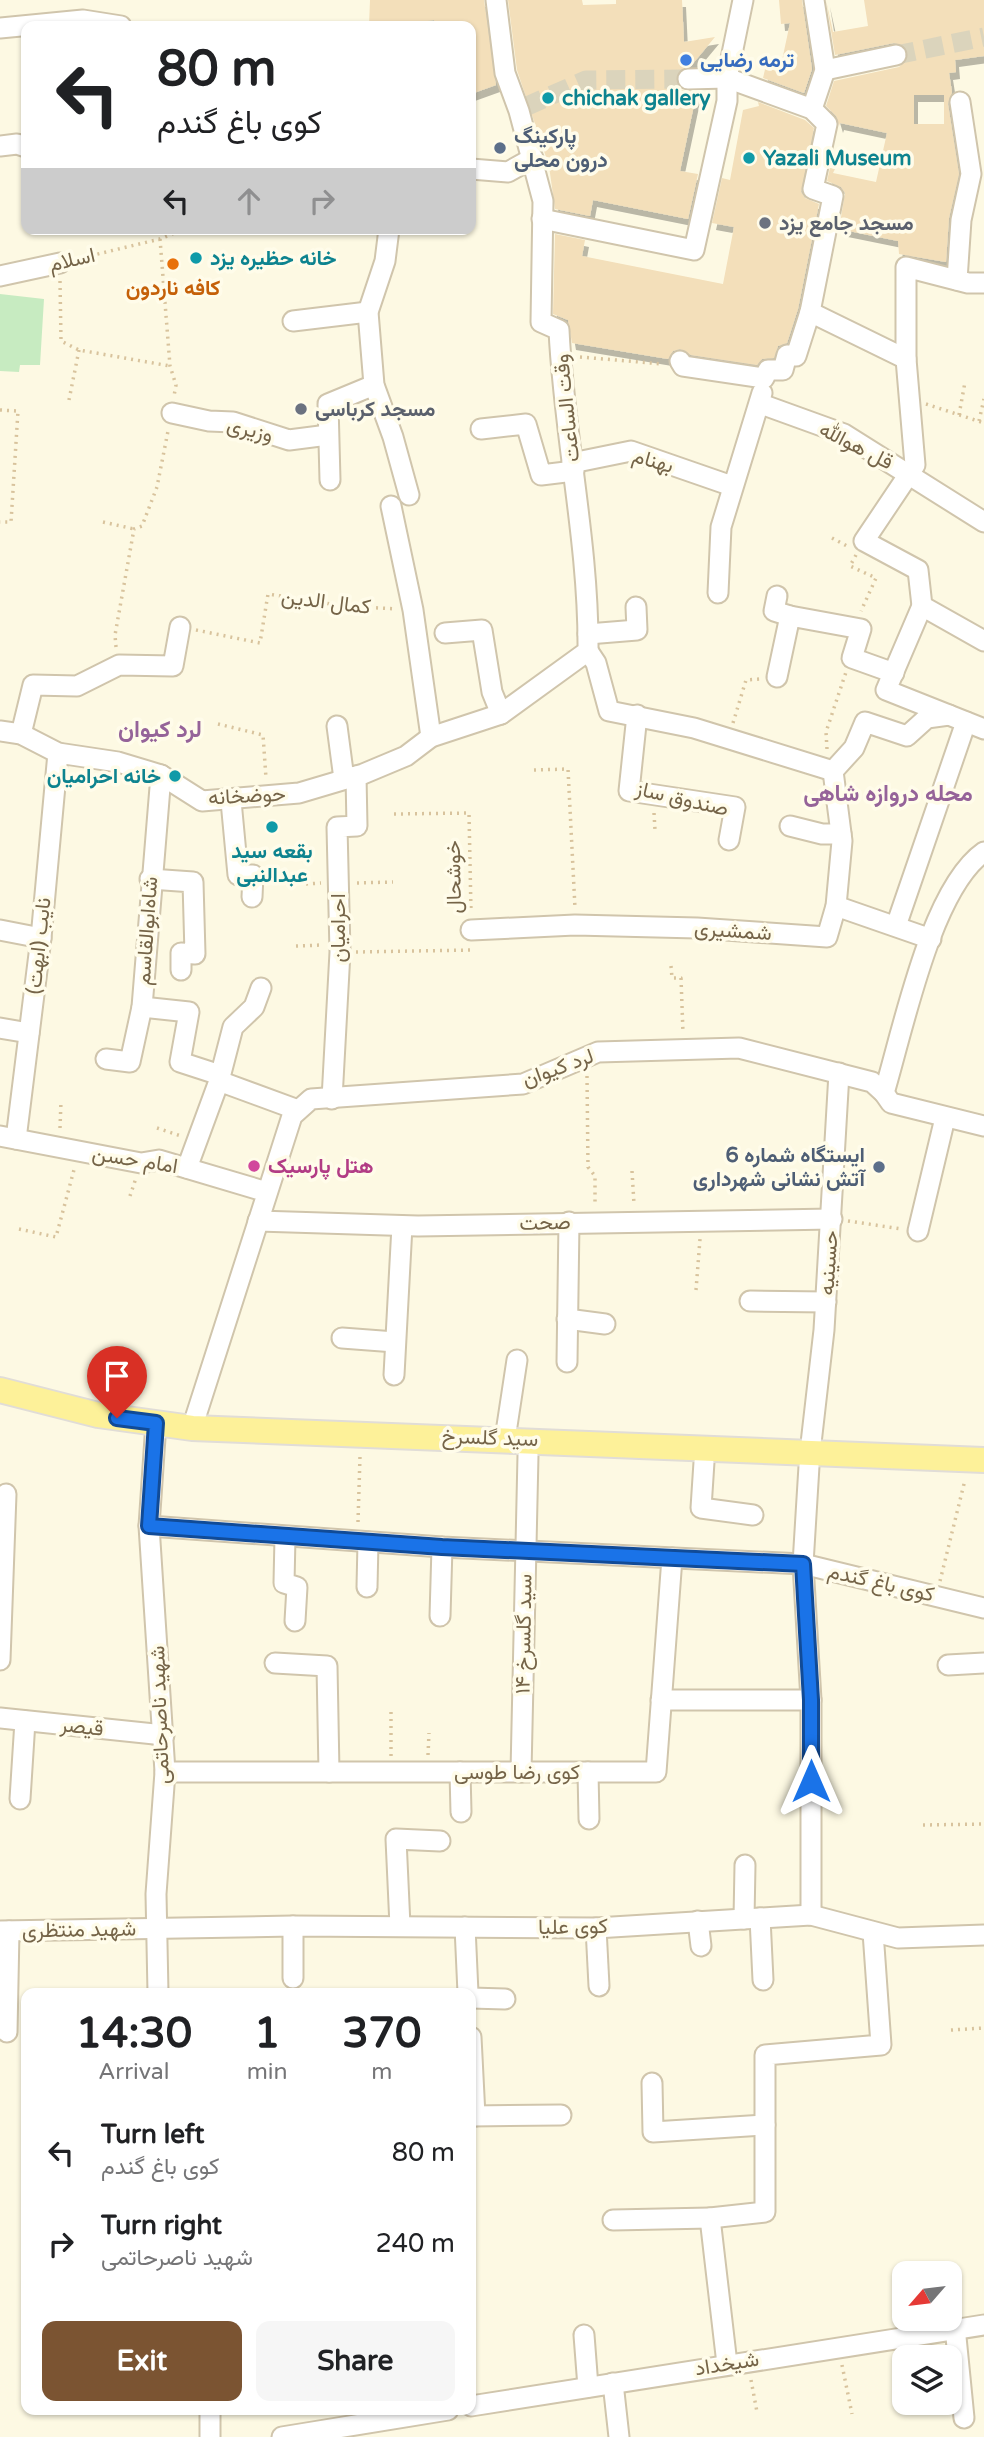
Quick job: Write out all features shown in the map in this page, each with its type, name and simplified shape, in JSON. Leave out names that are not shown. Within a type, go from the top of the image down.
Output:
[{"type":"main road","name":"سید گلسرخ","points":[[0,1390],[156,1430]]},
{"type":"main road","name":"سید گلسرخ","points":[[0,1404],[95,1428],[156,1430],[360,1448],[704,1462],[809,1459]]},
{"type":"main road","name":"سید گلسرخ","points":[[190,1434],[505,1438],[980,1470]]},
{"type":"street","points":[[83,0],[83,20]]},
{"type":"street","name":"وقت الساعت","points":[[496,0],[505,73],[522,109],[543,201],[541,321],[559,330],[563,402],[587,569],[588,643]]},
{"type":"street","points":[[542,219],[694,250],[727,101],[727,78],[743,0]]},
{"type":"street","points":[[812,109],[825,70],[814,0]]},
{"type":"street","points":[[73,21],[89,21]]},
{"type":"street","points":[[0,28],[21,26]]},
{"type":"street","points":[[825,70],[896,55]]},
{"type":"street","points":[[688,79],[727,78],[812,109],[827,124],[813,189],[833,196],[810,312],[796,356],[787,355],[783,370],[768,370],[764,378],[761,404],[732,486],[722,527],[718,593]]},
{"type":"street","points":[[957,279],[961,220],[971,174],[960,102]]},
{"type":"street","points":[[0,146],[21,145]]},
{"type":"street","points":[[476,169],[508,172],[533,158]]},
{"type":"street","points":[[388,235],[385,261],[368,312],[374,385],[393,437],[409,495]]},
{"type":"street","name":"اسلام","points":[[0,276],[60,263]]},
{"type":"street","points":[[967,722],[886,690],[922,606],[918,570],[864,541],[911,475],[915,465],[906,359],[906,267],[984,283]]},
{"type":"street","points":[[293,321],[368,312]]},
{"type":"street","points":[[810,312],[906,359]]},
{"type":"street","points":[[681,363],[764,378]]},
{"type":"street","points":[[330,480],[328,404],[374,385]]},
{"type":"street","name":"قل هوالله","points":[[761,404],[844,434],[984,522]]},
{"type":"street","name":"وزیری","points":[[172,413],[209,421],[233,422],[289,440],[328,435]]},
{"type":"street","name":"بهنام","points":[[481,429],[526,424],[541,475],[631,451],[732,486]]},
{"type":"street","points":[[391,506],[413,610],[430,634],[431,737],[501,714],[588,643],[637,630],[636,607]]},
{"type":"street","points":[[777,596],[774,611],[861,629],[852,658],[894,673]]},
{"type":"street","points":[[922,606],[984,641]]},
{"type":"street","points":[[778,677],[790,616]]},
{"type":"street","points":[[21,734],[33,685],[77,686],[119,666],[173,666],[180,627]]},
{"type":"street","points":[[430,634],[482,630],[492,692],[501,714]]},
{"type":"street","points":[[588,643],[609,710],[728,738],[832,771],[854,748],[865,722],[907,736],[927,718],[967,722]]},
{"type":"street","name":"صندوق ساز","points":[[636,715],[629,790],[735,807],[729,840]]},
{"type":"street","points":[[896,926],[967,722]]},
{"type":"street","points":[[337,726],[350,777]]},
{"type":"street","name":"حوضخانه","points":[[0,731],[21,734],[58,753],[118,762],[161,775],[202,801],[231,801],[299,793],[406,756],[431,737]]},
{"type":"street","name":"نایب (ابهت)","points":[[8,1137],[29,1033],[41,938],[58,753]]},
{"type":"street","name":"شمشیری","points":[[471,930],[575,925],[697,928],[827,937],[836,906],[841,834],[832,771]]},
{"type":"street","name":"شاه‌ابوالقاسم","points":[[106,1059],[130,1062],[142,1006],[150,879],[161,775]]},
{"type":"street","name":"احرامیان","points":[[332,1099],[340,948],[337,827],[357,826],[350,777]]},
{"type":"street","points":[[231,801],[238,874],[253,875],[252,897]]},
{"type":"street","points":[[790,826],[822,834],[841,834]]},
{"type":"street","points":[[884,1093],[935,924],[972,861],[984,852]]},
{"type":"street","points":[[150,879],[192,882],[195,954],[181,953],[181,970]]},
{"type":"street","points":[[836,906],[931,939]]},
{"type":"street","points":[[0,930],[41,938]]},
{"type":"street","points":[[187,1168],[220,1078],[233,1027],[254,1007],[261,988]]},
{"type":"street","points":[[142,1006],[189,1012],[180,1062],[299,1110],[292,1116],[190,1434]]},
{"type":"street","points":[[0,1028],[29,1033]]},
{"type":"street","name":"لرد کیوان","points":[[299,1110],[311,1099],[523,1084],[598,1052],[739,1048],[872,1082],[891,1103],[984,1126]]},
{"type":"street","name":"حسینیه","points":[[811,1915],[811,1700],[803,1564],[809,1459],[826,1302],[839,1073]]},
{"type":"street","points":[[918,1231],[945,1118]]},
{"type":"street","name":"امام حسن","points":[[8,1137],[141,1163],[159,1160],[268,1192]]},
{"type":"street","name":"صحت","points":[[258,1221],[402,1226],[635,1220],[832,1219]]},
{"type":"street","points":[[567,1362],[569,1222]]},
{"type":"street","points":[[394,1375],[402,1226]]},
{"type":"street","points":[[750,1301],[826,1302]]},
{"type":"street","points":[[567,1320],[605,1324]]},
{"type":"street","points":[[342,1338],[395,1342]]},
{"type":"street","points":[[505,1438],[517,1360]]},
{"type":"street","name":"شهید ناصرحاتمی","points":[[156,1430],[149,1526],[165,1772],[156,1894],[158,1988]]},
{"type":"street","name":"سید گلسرخ ۱۴","points":[[521,1772],[528,1455]]},
{"type":"street","points":[[704,1462],[701,1508],[753,1515]]},
{"type":"street","points":[[0,1660],[6,1494]]},
{"type":"street","name":"کوی باغ گندم","points":[[149,1526],[526,1552],[803,1564],[984,1608]]},
{"type":"street","points":[[285,1537],[284,1583],[297,1587],[295,1621]]},
{"type":"street","points":[[363,1542],[367,1587]]},
{"type":"street","points":[[440,1616],[442,1547]]},
{"type":"street","name":"کوی رضا طوسی","points":[[165,1772],[656,1772],[672,1558]]},
{"type":"street","points":[[275,1663],[327,1666],[329,1772]]},
{"type":"street","points":[[948,1665],[984,1663]]},
{"type":"street","points":[[661,1700],[811,1700]]},
{"type":"street","name":"قیصر","points":[[0,1718],[164,1735]]},
{"type":"street","points":[[20,1799],[25,1721]]},
{"type":"street","points":[[460,1772],[461,1812]]},
{"type":"street","points":[[587,1772],[589,1819]]},
{"type":"street","points":[[400,1926],[396,1839],[440,1841]]},
{"type":"street","points":[[745,1865],[763,1980]]},
{"type":"street","name":"کوی علیا","points":[[158,1929],[293,1926],[596,1928],[811,1915],[898,1938],[984,1934]]},
{"type":"street","points":[[698,1921],[701,1946]]},
{"type":"street","points":[[293,1926],[293,1978]]},
{"type":"street","points":[[464,1927],[469,1988]]},
{"type":"street","points":[[596,1928],[599,1986]]},
{"type":"street","name":"شهید منتظری","points":[[4,1931],[158,1929]]},
{"type":"street","points":[[4,1931],[7,2032]]},
{"type":"street","points":[[613,2220],[710,2218],[765,2212],[765,2055],[881,2045],[873,1932]]},
{"type":"street","points":[[476,1996],[505,1998]]},
{"type":"street","points":[[652,2083],[653,2132],[765,2125]]},
{"type":"street","points":[[476,2116],[561,2115]]},
{"type":"street","points":[[710,2218],[727,2364]]},
{"type":"street","name":"شیخداد","points":[[962,2327],[984,2325]]},
{"type":"street","name":"شیخداد","points":[[476,2405],[936,2331]]},
{"type":"street","points":[[955,2331],[964,2418]]},
{"type":"street","points":[[584,2335],[588,2387]]},
{"type":"street","points":[[613,2383],[619,2437]]},
{"type":"street","points":[[210,2415],[210,2437]]},
{"type":"street","points":[[282,2437],[337,2432],[423,2415]]},
{"type":"path","name":"اسلام","points":[[60,263],[170,235]]},
{"type":"path","points":[[103,522],[134,529],[142,526],[156,487],[172,413],[176,385],[170,366],[160,239]]},
{"type":"path","points":[[60,263],[61,341],[79,350],[170,366]]},
{"type":"path","points":[[69,400],[79,350]]},
{"type":"path","points":[[560,355],[681,363]]},
{"type":"path","points":[[959,415],[965,382]]},
{"type":"path","points":[[909,399],[982,422],[984,399]]},
{"type":"path","points":[[0,410],[18,411],[11,522],[0,522]]},
{"type":"path","points":[[119,666],[115,635],[134,529]]},
{"type":"path","points":[[855,628],[876,578],[850,566],[864,541]]},
{"type":"path","name":"کمال الدین","points":[[180,627],[260,643],[268,594],[343,606],[413,610]]},
{"type":"path","points":[[832,771],[826,732],[852,658]]},
{"type":"path","points":[[728,738],[746,680],[778,677]]},
{"type":"path","points":[[218,724],[263,735],[267,797]]},
{"type":"path","points":[[534,770],[568,769],[575,925]]},
{"type":"path","name":"خوشحال","points":[[394,814],[469,813],[471,930]]},
{"type":"path","points":[[338,883],[393,882]]},
{"type":"path","points":[[296,946],[471,950],[471,930]]},
{"type":"path","points":[[671,966],[671,978],[681,978],[684,1049]]},
{"type":"path","points":[[587,1058],[588,1167],[595,1177],[595,1222]]},
{"type":"path","points":[[47,1145],[49,1132],[59,1132],[61,1101]]},
{"type":"path","points":[[157,1128],[197,1140]]},
{"type":"path","points":[[19,1229],[56,1237],[79,1151]]},
{"type":"path","points":[[632,1171],[635,1220]]},
{"type":"path","points":[[832,1219],[918,1231]]},
{"type":"path","points":[[696,1290],[702,1220]]},
{"type":"path","points":[[360,1448],[363,1542]]},
{"type":"path","points":[[936,1597],[980,1470]]},
{"type":"path","points":[[391,1710],[391,1772]]},
{"type":"path","points":[[923,1825],[984,1825]]},
{"type":"path","points":[[951,2030],[984,2028]]},
{"type":"path","points":[[838,2346],[852,2414]]},
{"type":"path","points":[[748,2361],[757,2412]]},
{"type":"green space","points":[[0,294],[44,299],[40,365],[20,365],[19,372],[0,371]]},
{"type":"building","points":[[370,0],[484,0],[496,85],[476,92],[476,21],[369,21]]},
{"type":"building","points":[[508,0],[582,0],[583,5],[616,4],[616,0],[682,0],[684,42],[715,37],[690,67],[678,73],[677,83],[672,89],[697,91],[680,171],[698,174],[688,219],[593,200],[590,216],[555,209],[549,166],[517,70]]},
{"type":"building","points":[[779,0],[802,0],[812,69],[804,93],[763,78],[767,61],[781,65],[790,23],[781,24]]},
{"type":"building","points":[[826,0],[833,32],[868,26],[864,0],[984,0],[984,56],[955,60],[956,72],[949,73],[952,92],[948,104],[959,174],[949,218],[946,262],[899,254],[898,241],[839,229],[845,193],[841,187],[827,181],[830,168],[835,169],[833,173],[876,182],[887,133],[840,123],[839,126],[836,116],[826,106],[834,81],[899,67],[907,59],[908,53],[905,46],[894,43],[835,55]],"holes":[[[914,95],[944,95],[944,124],[914,124]]]},
{"type":"building","points":[[758,102],[805,120],[814,128],[801,192],[805,198],[819,204],[798,309],[787,343],[778,346],[774,358],[762,359],[757,365],[691,355],[680,349],[673,351],[668,359],[572,343],[568,320],[553,314],[555,234],[585,240],[582,256],[723,284],[734,227],[712,223],[722,178],[730,180],[743,110],[759,106]]},
{"type":"tunnel","points":[[896,55],[984,37]]},
{"type":"tunnel","points":[[525,107],[586,80],[688,79]]},
{"type":"place","name":"ترمه رضایی","points":[[686,60]]},
{"type":"place","name":"chichak gallery","points":[[548,98]]},
{"type":"place","name":"پارکینگ درون محلی","points":[[500,148]]},
{"type":"place","name":"Yazali Museum","points":[[749,158]]},
{"type":"place","name":"مسجد جامع یزد","points":[[765,223]]},
{"type":"place","name":"خانه حظیره یزد","points":[[196,258]]},
{"type":"place","name":"کافه ناردون","points":[[173,264]]},
{"type":"place","name":"مسجد کرباسی","points":[[301,409]]},
{"type":"place","name":"خانه احرامیان","points":[[175,776]]},
{"type":"place","name":"بقعه سید عبدالنبی","points":[[272,827]]},
{"type":"place","name":"هتل پارسیک","points":[[254,1166]]},
{"type":"place","name":"ایستگاه شماره 6 آتش نشانی شهرداری","points":[[879,1167]]},
{"type":"district","name":"لرد کیوان","points":[[160,730]]},
{"type":"district","name":"محله دروازه شاهی","points":[[888,794]]},
{"type":"route","points":[[117,1418],[156,1423],[149,1526],[526,1552],[803,1564],[811,1700],[811,1781]]}]
